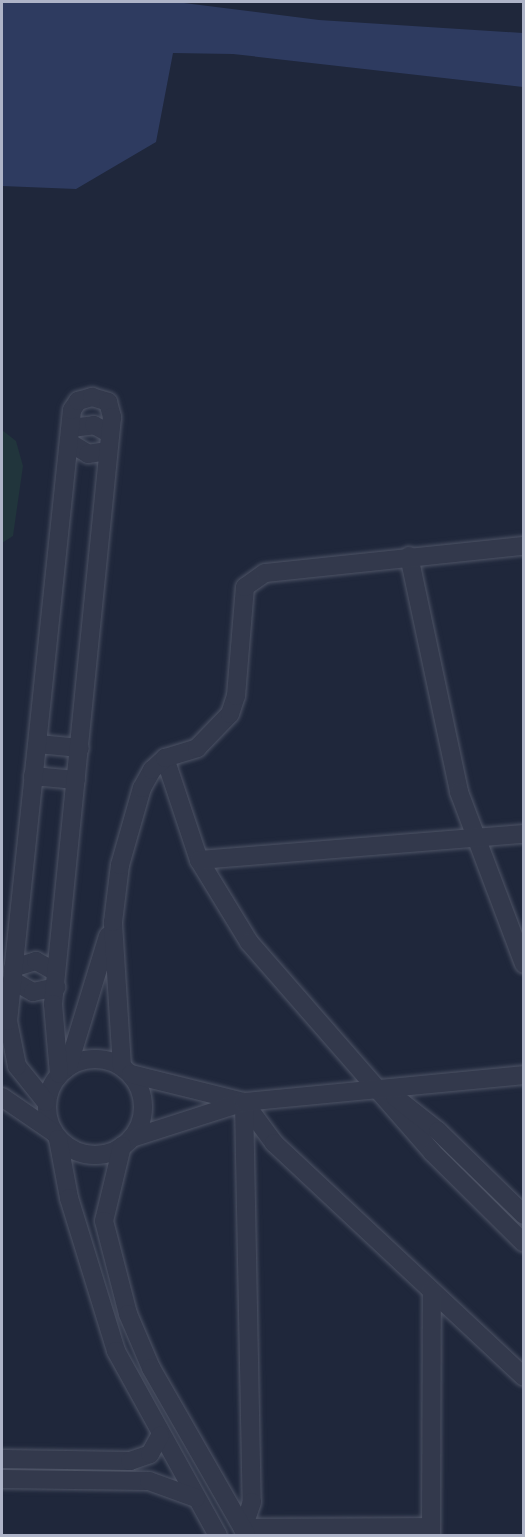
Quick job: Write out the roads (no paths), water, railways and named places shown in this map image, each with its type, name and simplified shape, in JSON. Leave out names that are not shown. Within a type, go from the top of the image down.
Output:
[{"type":"street","points":[[63,1071],[52,1031],[112,410],[108,402],[92,397],[74,405],[70,435],[13,974],[12,1052],[25,1080],[46,1102],[93,1286],[116,1351],[160,1436],[218,1536]]},
{"type":"street","points":[[70,435],[94,425],[109,443]]},
{"type":"street","points":[[70,435],[88,454],[109,443]]},
{"type":"street","points":[[46,1102],[63,1071],[113,922],[120,865],[142,788],[165,758],[198,748],[230,714],[236,696],[241,601],[255,577],[409,556],[524,546]]},
{"type":"street","points":[[409,556],[426,653],[472,839],[524,964]]},
{"type":"street","points":[[38,744],[80,748]]},
{"type":"street","points":[[165,758],[199,860],[249,942],[378,1087],[432,1152],[524,1243]]},
{"type":"street","points":[[33,776],[76,780]]},
{"type":"street","points":[[199,860],[524,834]]},
{"type":"street","points":[[113,922],[126,1071],[142,1099],[104,1221],[128,1314],[151,1368],[245,1532]]},
{"type":"street","points":[[13,974],[36,961],[56,979]]},
{"type":"street","points":[[13,974],[33,992],[56,979]]},
{"type":"street","points":[[63,1071],[95,1059],[126,1071],[244,1102],[274,1143],[524,1377]]},
{"type":"street","points":[[2,1097],[56,1135],[89,1154],[244,1102],[378,1087],[524,1076]]},
{"type":"street","points":[[378,1087],[438,1131],[524,1215]]},
{"type":"street","points":[[244,1102],[252,1502],[245,1532]]},
{"type":"street","points":[[245,1532],[431,1531],[432,1291]]},
{"type":"street","points":[[2,1459],[130,1461],[150,1454],[160,1436]]},
{"type":"street","points":[[2,1479],[149,1481],[196,1498]]},
{"type":"water","points":[[2,2],[176,2],[319,20],[523,33],[523,87],[233,54],[173,53],[156,142],[76,189],[2,186]]}]
